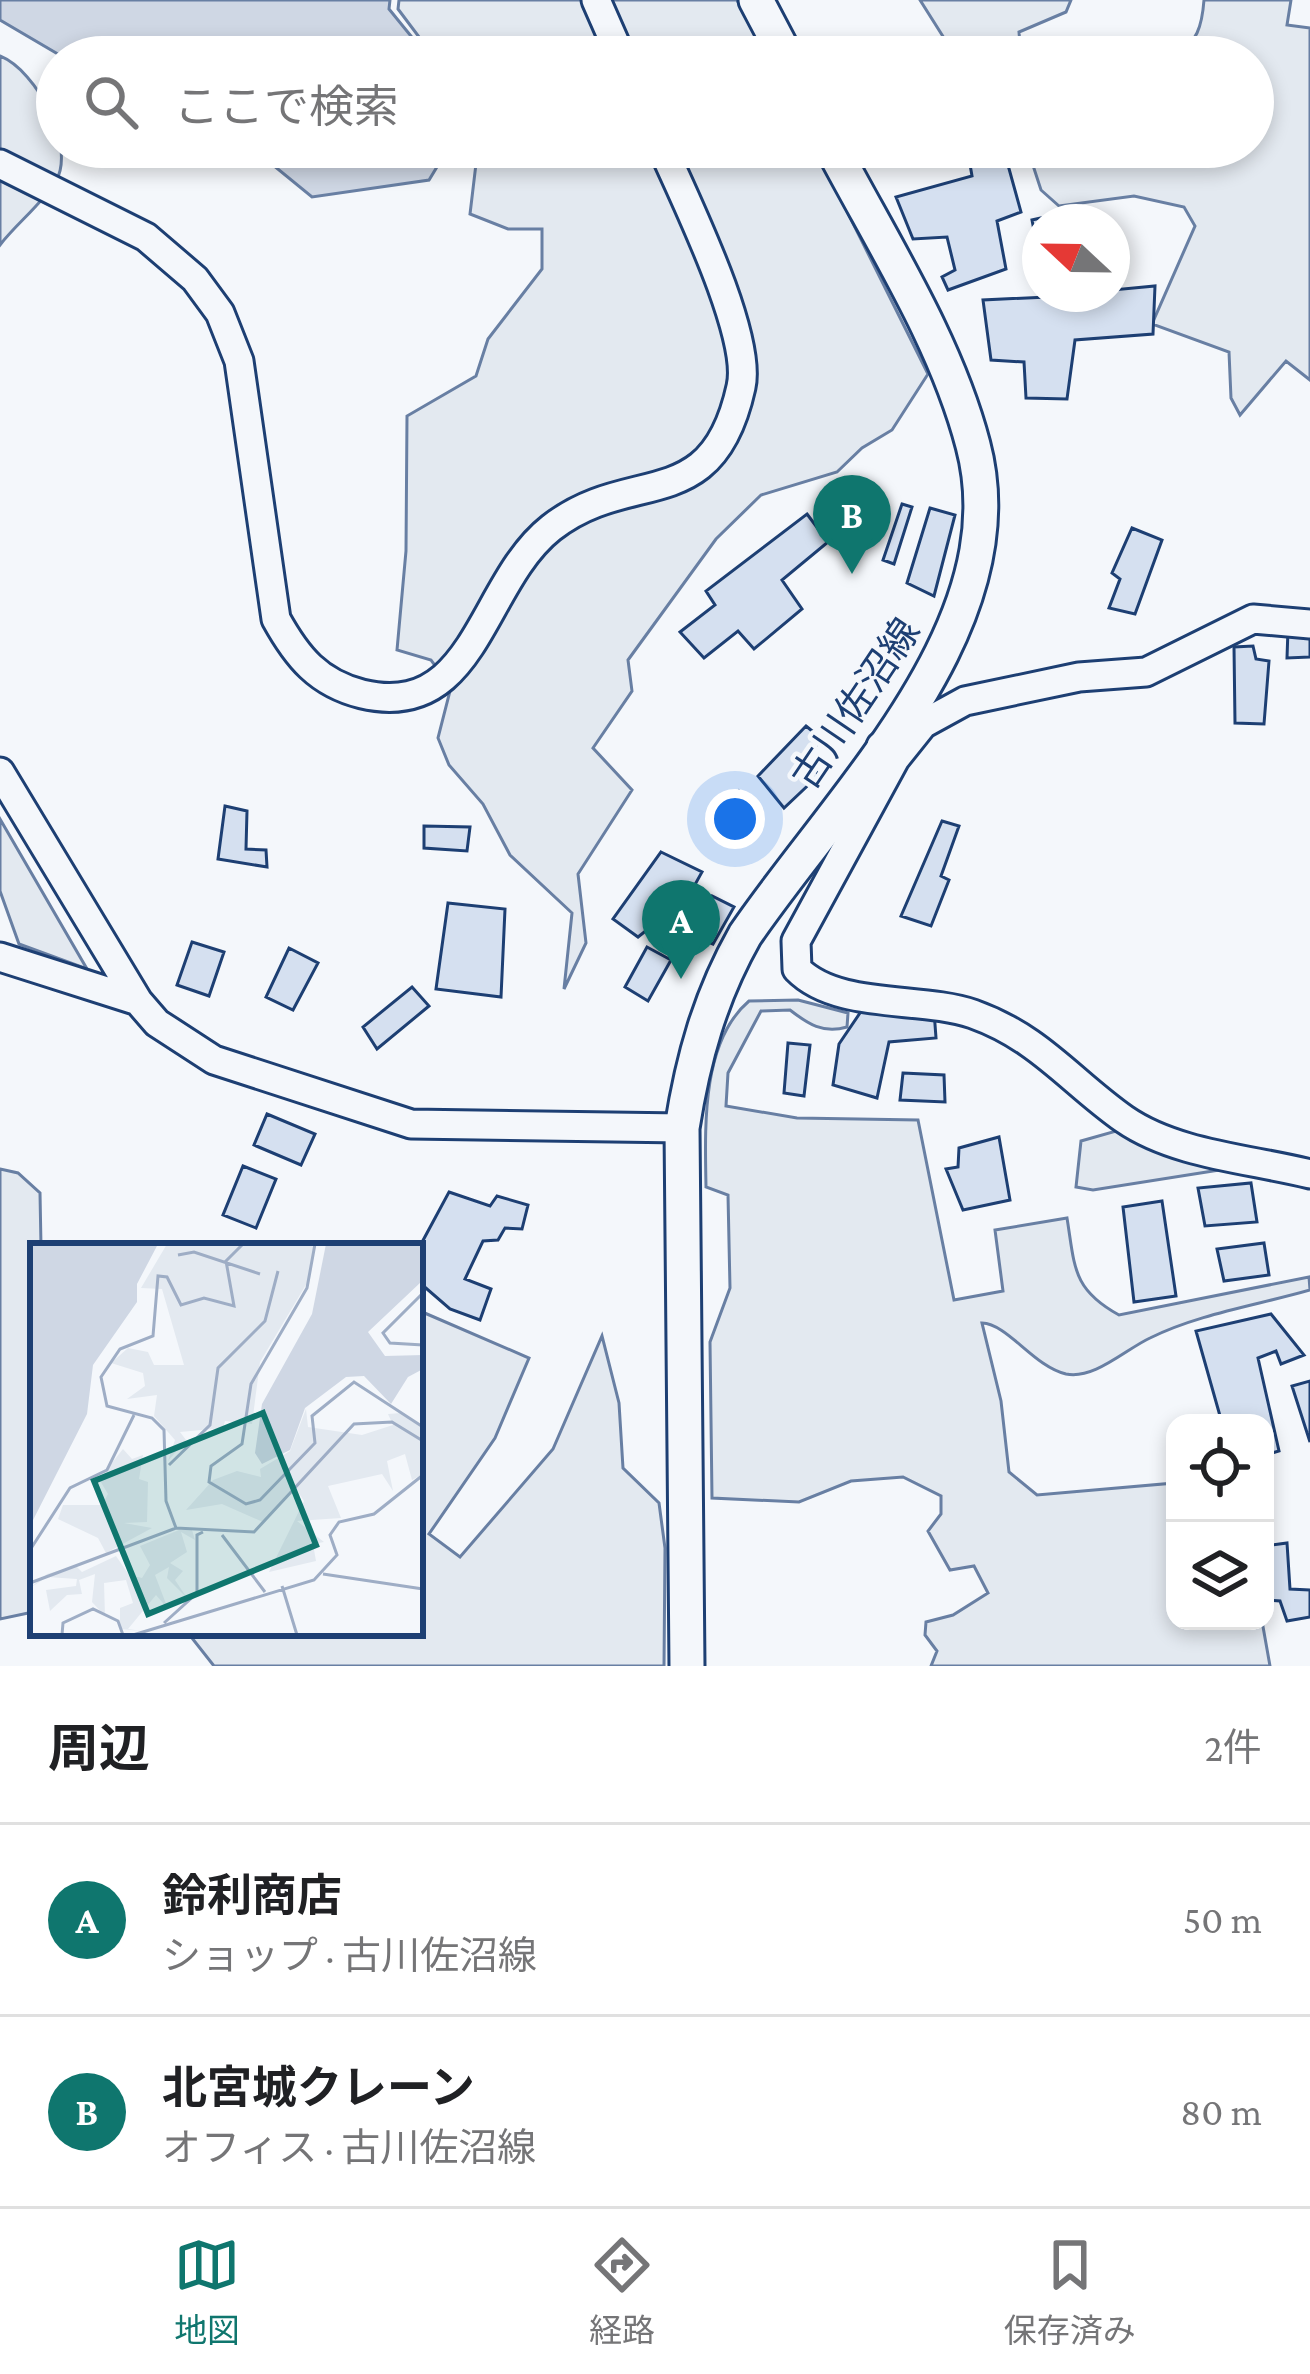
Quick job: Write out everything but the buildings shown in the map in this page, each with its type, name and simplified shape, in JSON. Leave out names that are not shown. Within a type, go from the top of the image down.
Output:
[{"type":"main road","points":[[756,0],[775,36]]},
{"type":"main road","name":"古川佐沼線","points":[[687,1666],[682,1128],[697,1046],[723,972],[770,898],[888,753],[961,618],[978,555],[980,486],[974,449],[947,374],[843,168]]},
{"type":"street","points":[[596,0],[612,36]]},
{"type":"street","points":[[0,164],[146,237],[195,279],[220,313],[239,361],[276,620],[296,656],[322,677],[374,696],[440,682],[470,651],[506,576],[548,531],[570,514],[686,477],[714,454],[731,425],[743,380],[733,326],[670,168]]},
{"type":"street","points":[[1310,624],[1253,619],[1146,672],[1079,677],[965,701],[923,724],[888,753],[796,940],[797,968],[807,979],[831,989],[973,1014],[1055,1057],[1124,1119],[1154,1135],[1310,1174]]},
{"type":"street","points":[[0,772],[138,1001],[157,1023],[214,1060],[411,1124],[682,1128]]},
{"type":"street","points":[[0,957],[138,1001]]},
{"type":"shaded area","points":[[0,0],[390,0],[389,9],[411,36],[36,36],[36,41],[0,20]]},
{"type":"shaded area","points":[[399,0],[737,0],[756,36],[418,36],[398,9]]},
{"type":"shaded area","points":[[920,0],[1071,0],[1066,12],[1019,32],[1019,36],[943,36]]},
{"type":"shaded area","points":[[1204,0],[1291,0],[1287,25],[1310,28],[1310,380],[1286,361],[1240,415],[1231,398],[1229,352],[1152,324],[1195,226],[1184,207],[1134,196],[1057,204],[1041,190],[1034,168],[1274,168],[1274,36],[1197,33]]},
{"type":"shaded area","points":[[0,56],[36,89],[36,168],[60,168],[44,198],[0,245]]},
{"type":"shaded area","points":[[277,168],[436,168],[429,180],[312,197]]},
{"type":"shaded area","points":[[475,168],[825,168],[928,374],[892,430],[862,448],[837,472],[761,495],[716,539],[628,660],[632,691],[593,748],[632,790],[578,874],[586,943],[564,989],[572,913],[510,855],[483,804],[449,765],[438,738],[451,687],[431,660],[397,650],[406,551],[407,416],[476,376],[488,339],[542,269],[542,229],[508,229],[470,214]]},
{"type":"shaded area","points":[[0,819],[87,969],[19,944],[0,891]]},
{"type":"shaded area","points":[[798,1000],[848,1013],[847,1027],[816,1026],[790,1010],[761,1011],[728,1073],[726,1106],[797,1118],[918,1120],[954,1300],[1003,1291],[995,1230],[1067,1218],[1078,1275],[1092,1296],[1119,1315],[1309,1277],[1310,1290],[1188,1322],[1077,1375],[1054,1370],[1001,1330],[982,1323],[1001,1401],[1009,1472],[1037,1495],[1166,1484],[1166,1630],[1264,1630],[1270,1666],[931,1666],[937,1651],[925,1635],[926,1622],[953,1615],[988,1593],[974,1566],[950,1570],[928,1531],[941,1514],[941,1496],[903,1477],[851,1481],[799,1502],[712,1498],[710,1342],[730,1288],[728,1195],[706,1187],[709,1087],[722,1039],[749,1001]]},
{"type":"shaded area","points":[[1116,1131],[1151,1149],[1232,1168],[1093,1190],[1076,1187],[1081,1141]]},
{"type":"shaded area","points":[[0,1169],[18,1173],[40,1193],[41,1243],[30,1243],[30,1613],[0,1619]]},
{"type":"shaded area","points":[[423,1312],[529,1358],[495,1438],[429,1534],[460,1557],[553,1449],[602,1336],[619,1403],[623,1468],[659,1503],[665,1548],[664,1666],[214,1666],[190,1636],[423,1636]]},
{"type":"place","name":"北宮城クレーン","points":[[852,574]]},
{"type":"place","name":"鈴利商店","points":[[681,979]]}]
